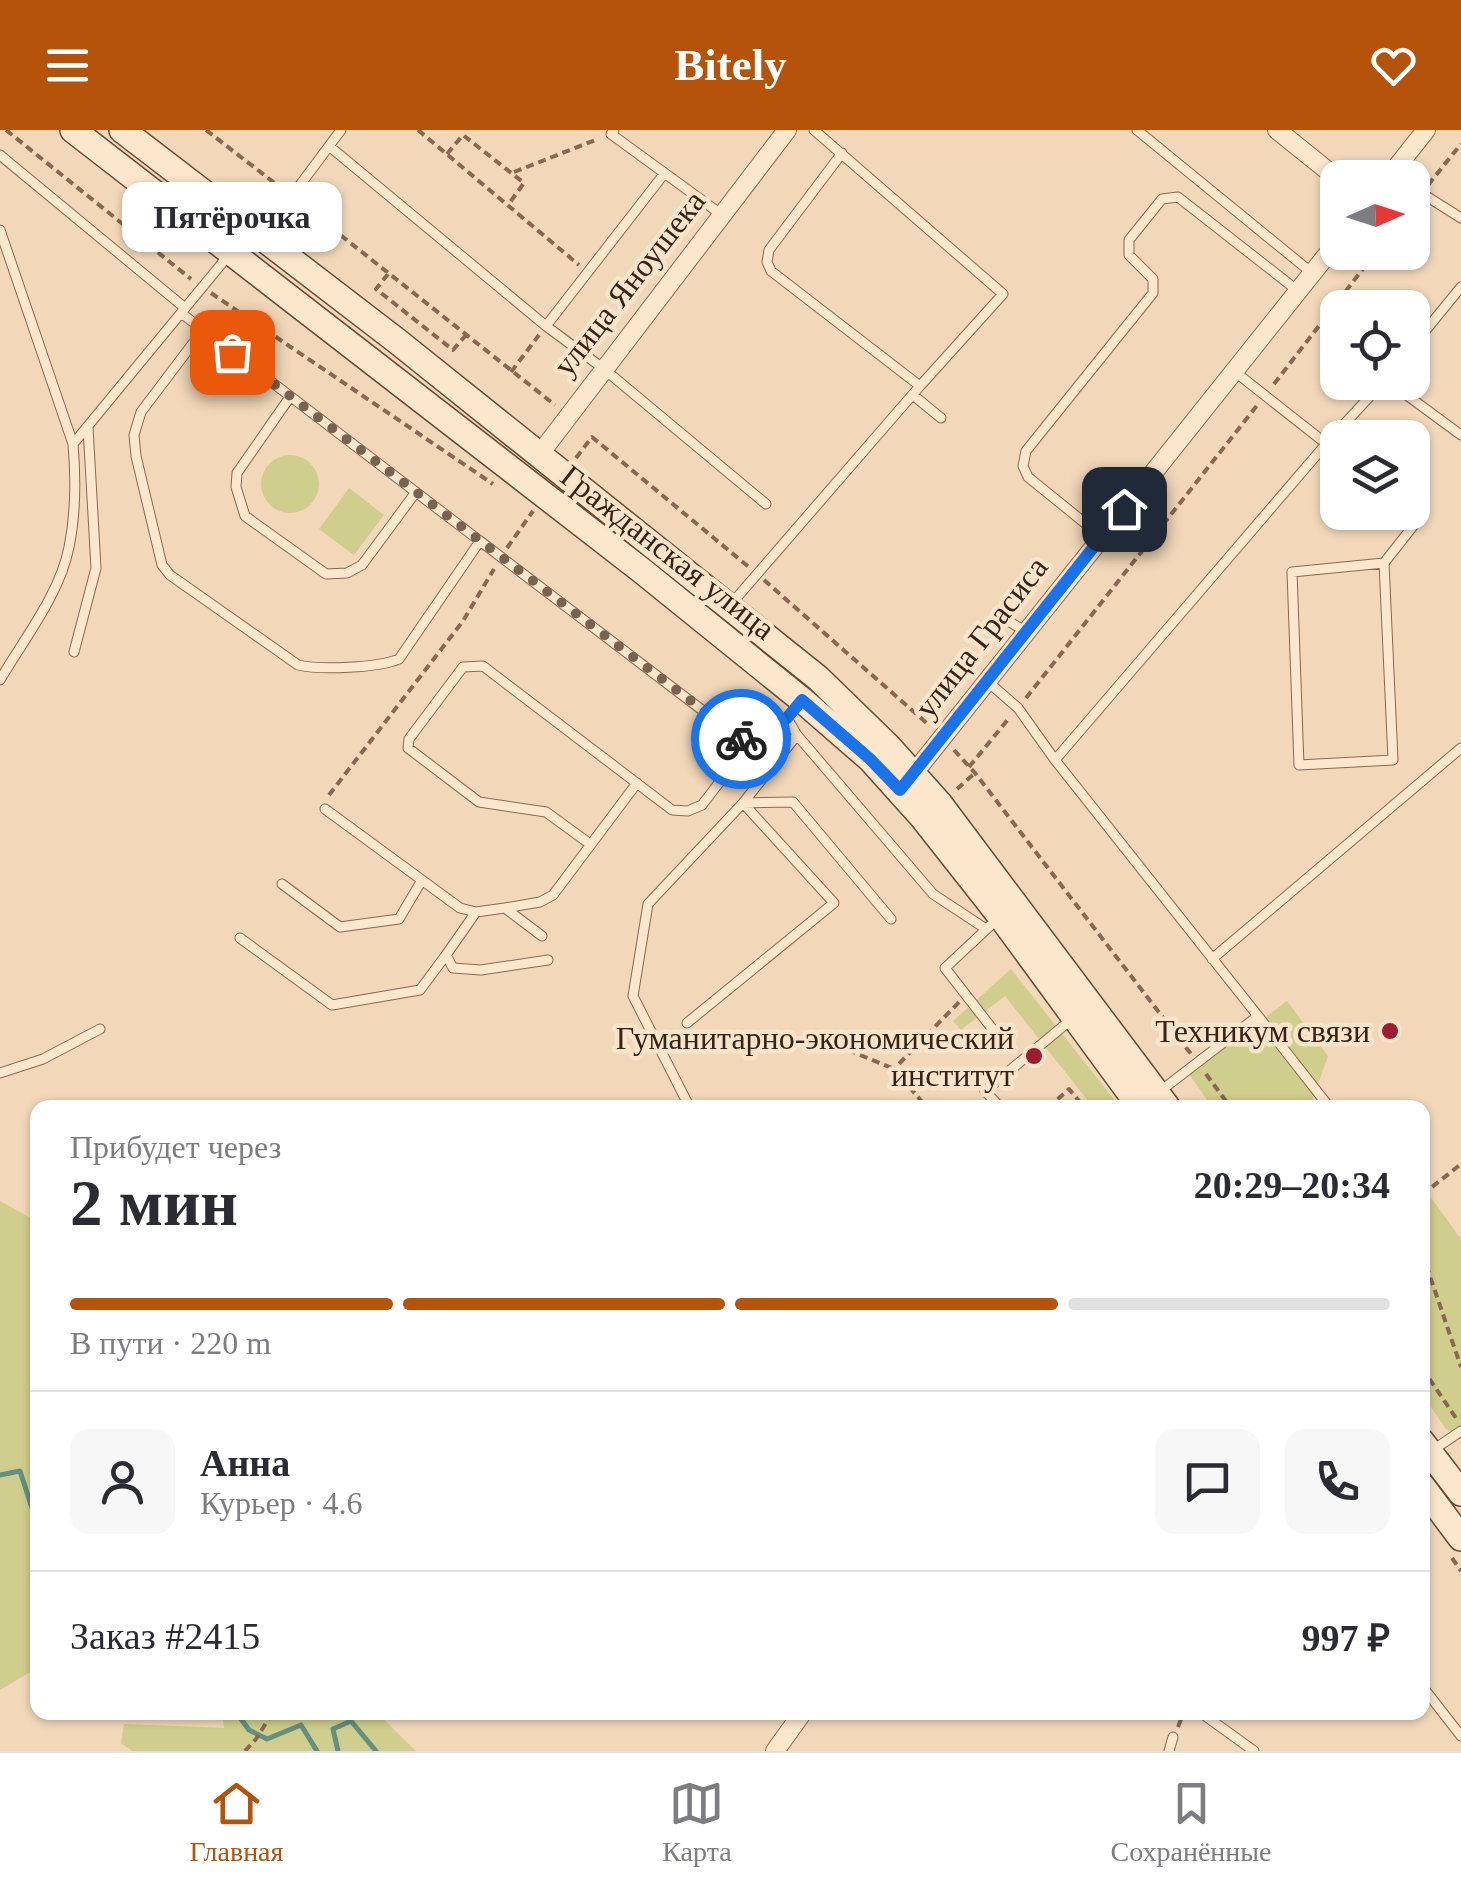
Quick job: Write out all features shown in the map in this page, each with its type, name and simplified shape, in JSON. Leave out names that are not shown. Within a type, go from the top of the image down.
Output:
[{"type":"main road","name":"Гражданская улица","points":[[73,130],[522,477],[794,708],[907,782],[993,923],[1152,1100]]},
{"type":"main road","name":"Гражданская улица","points":[[122,130],[818,678],[907,782],[1153,1100]]},
{"type":"main road","name":"улица Яноушека","points":[[522,477],[539,456]]},
{"type":"main road","points":[[1430,1456],[1461,1493]]},
{"type":"main road","points":[[1430,1497],[1461,1538]]},
{"type":"street","name":"улица Яноушека","points":[[539,456],[788,130]]},
{"type":"street","points":[[1277,130],[1320,165]]},
{"type":"street","points":[[1404,160],[1426,130]]},
{"type":"street","name":"улица Грасиса","points":[[907,782],[1320,263]]},
{"type":"street","points":[[775,1751],[797,1720]]},
{"type":"lane","points":[[260,238],[341,130]]},
{"type":"lane","points":[[730,605],[1002,294],[814,130]]},
{"type":"lane","points":[[1137,130],[1312,273]]},
{"type":"lane","points":[[613,132],[722,215]]},
{"type":"lane","points":[[328,146],[766,504]]},
{"type":"lane","points":[[842,152],[769,250],[767,262],[771,271],[916,391],[942,418]]},
{"type":"lane","points":[[1,158],[203,330],[748,745]]},
{"type":"lane","points":[[546,326],[664,174]]},
{"type":"lane","points":[[1102,537],[1028,476],[1024,459],[1026,451],[1154,293],[1152,276],[1130,258],[1130,240],[1162,199],[1178,197],[1298,291]]},
{"type":"lane","points":[[1430,198],[1461,218]]},
{"type":"lane","points":[[0,230],[73,444],[74,503],[69,550],[54,588],[0,680]]},
{"type":"lane","points":[[73,444],[230,252]]},
{"type":"lane","points":[[1430,324],[1461,286]]},
{"type":"lane","points":[[203,330],[141,412],[134,435],[158,553],[170,576],[298,666],[386,663],[405,654],[480,541]]},
{"type":"lane","points":[[1234,371],[1320,439]]},
{"type":"lane","points":[[290,396],[237,473],[240,505],[250,521],[321,572],[348,573],[362,566],[416,492]]},
{"type":"lane","points":[[1349,420],[1369,400]]},
{"type":"lane","points":[[1411,400],[1461,435]]},
{"type":"lane","points":[[74,652],[96,568],[88,426]]},
{"type":"lane","points":[[1055,760],[1320,451]]},
{"type":"lane","points":[[1384,563],[1292,572],[1300,764],[1393,760],[1384,563],[1411,530]]},
{"type":"lane","points":[[1007,620],[1026,632]]},
{"type":"lane","points":[[590,844],[546,812],[479,802],[410,751],[409,739],[464,667],[478,664],[672,810],[696,809],[748,745],[794,708]]},
{"type":"lane","points":[[987,681],[1018,708],[1324,1100]]},
{"type":"lane","points":[[794,708],[797,735],[933,894],[993,923],[946,968],[994,1031]]},
{"type":"lane","points":[[686,1100],[633,996],[648,904],[743,803],[797,735]]},
{"type":"lane","points":[[1212,959],[1461,748]]},
{"type":"lane","points":[[324,809],[460,908],[476,912],[549,898],[637,783]]},
{"type":"lane","points":[[743,803],[793,802],[891,919]]},
{"type":"lane","points":[[687,1023],[834,903],[743,803]]},
{"type":"lane","points":[[282,884],[340,928],[399,919],[422,880]]},
{"type":"lane","points":[[505,908],[542,936]]},
{"type":"lane","points":[[240,938],[332,1005],[420,990],[476,912]]},
{"type":"lane","points":[[446,955],[453,968],[470,970],[548,960]]},
{"type":"lane","points":[[1159,1100],[1258,1016]]},
{"type":"lane","points":[[994,1100],[985,1091],[1074,1017]]},
{"type":"lane","points":[[0,1073],[43,1059],[100,1029]]},
{"type":"lane","points":[[1430,1447],[1461,1428]]},
{"type":"lane","points":[[1430,1696],[1461,1736]]},
{"type":"lane","points":[[1211,1720],[1254,1751]]},
{"type":"lane","points":[[1169,1751],[1173,1737]]},
{"type":"path","points":[[6,130],[202,288],[496,486]]},
{"type":"path","points":[[206,130],[286,192]]},
{"type":"path","points":[[418,130],[588,272]]},
{"type":"path","points":[[512,173],[613,132]]},
{"type":"path","points":[[447,154],[463,135],[524,183],[508,205]]},
{"type":"path","points":[[1430,176],[1461,144]]},
{"type":"path","points":[[296,200],[562,410]]},
{"type":"path","points":[[969,767],[1362,270]]},
{"type":"path","points":[[388,274],[376,289],[437,338],[453,350],[466,335]]},
{"type":"path","points":[[512,372],[546,326]]},
{"type":"path","points":[[583,430],[592,437]]},
{"type":"path","points":[[324,809],[323,802],[463,621],[533,511],[528,508]]},
{"type":"path","points":[[894,1070],[966,995]]},
{"type":"path","points":[[824,1040],[894,1070],[919,1100]]},
{"type":"path","points":[[1057,1100],[1069,1089],[1078,1100]]},
{"type":"path","points":[[1430,1189],[1461,1164]]},
{"type":"path","points":[[1430,1276],[1461,1367]]},
{"type":"path","points":[[1430,1380],[1461,1428]]},
{"type":"path","points":[[245,1751],[266,1720]]},
{"type":"shaded area","points":[[290,455],[311,463],[319,484],[311,505],[290,513],[269,505],[261,484],[269,463]]},
{"type":"shaded area","points":[[349,488],[384,515],[354,555],[319,529]]},
{"type":"shaded area","points":[[1011,969],[1114,1100],[1087,1100],[1005,996],[961,1030],[953,1021]]},
{"type":"shaded area","points":[[1287,1001],[1328,1056],[1312,1100],[1207,1100],[1189,1074]]},
{"type":"shaded area","points":[[1430,1198],[1461,1239],[1461,1438],[1446,1429],[1430,1406]]},
{"type":"shaded area","points":[[0,1201],[30,1218],[30,1672],[0,1690]]},
{"type":"shaded area","points":[[223,1720],[384,1720],[416,1751],[132,1751],[121,1743],[124,1724],[224,1728]]},
{"type":"waterway","points":[[0,1475],[20,1471],[30,1502]]},
{"type":"waterway","points":[[242,1720],[249,1730],[267,1739],[301,1725],[317,1751]]},
{"type":"waterway","points":[[338,1751],[333,1729],[351,1721],[376,1751]]},
{"type":"way so far","points":[[232,352],[741,739]]},
{"type":"place","name":"Пятёрочка","points":[[232,352]]},
{"type":"place","name":"Техникум связи","points":[[1390,1031]]},
{"type":"place","name":"Гуманитарно-экономический институт","points":[[1034,1056]]},
{"type":"route","points":[[741,739],[748,745],[787,718],[802,700],[900,790],[1124,509]]}]
